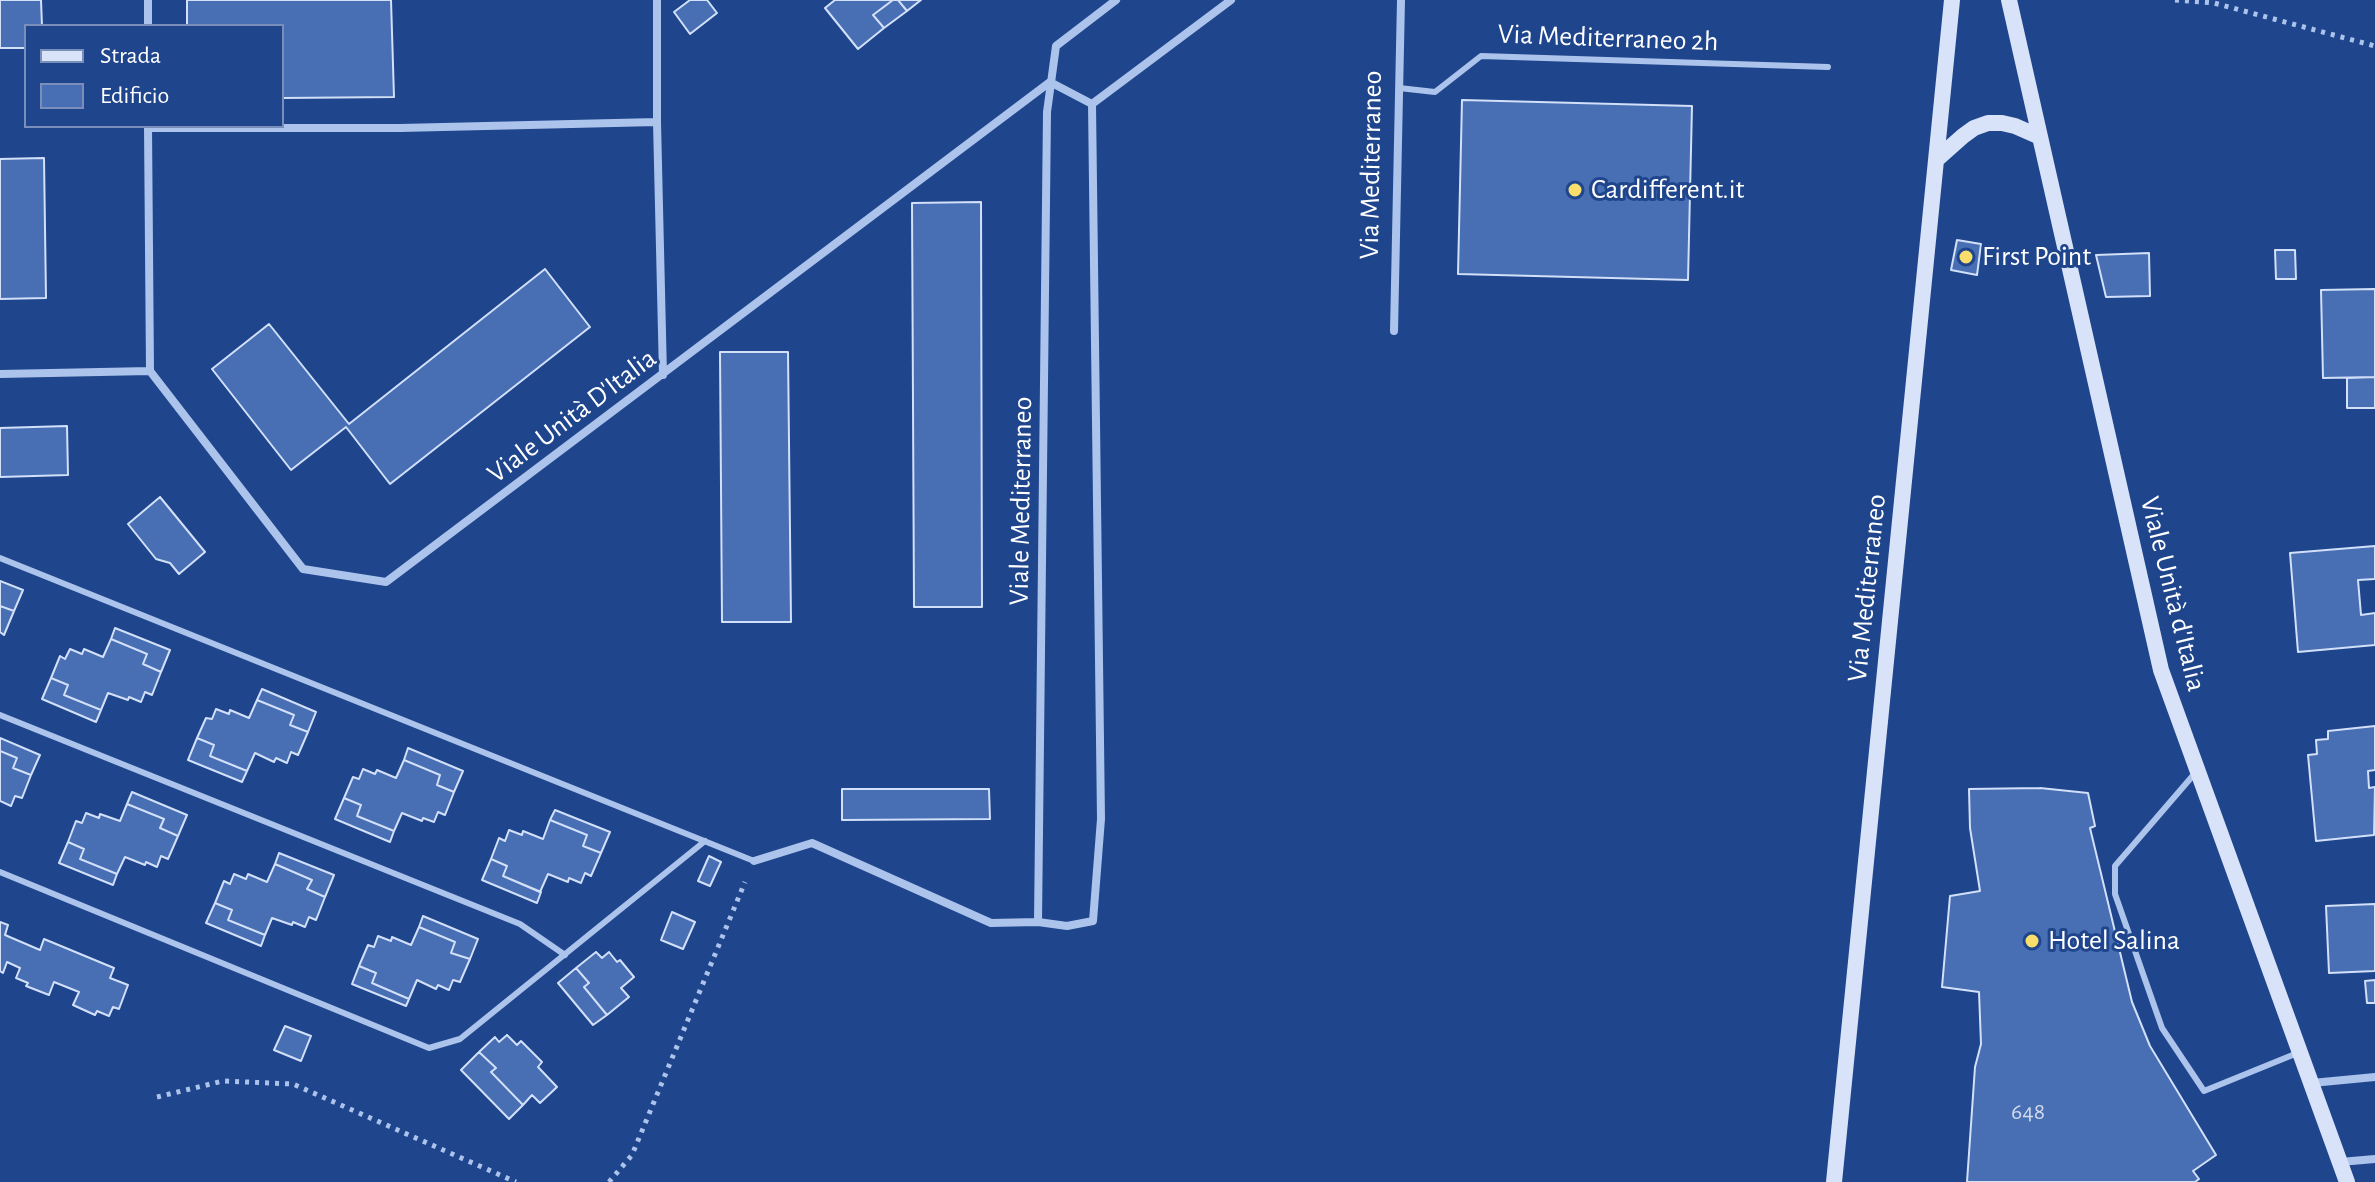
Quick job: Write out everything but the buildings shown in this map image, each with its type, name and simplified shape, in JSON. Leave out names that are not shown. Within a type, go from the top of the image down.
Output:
[{"type":"main road","name":"Via Mediterraneo","points":[[1834,1182],[1952,0]]},
{"type":"main road","name":"Viale Unità d'Italia","points":[[2009,0],[2161,670],[2347,1182]]},
{"type":"main road","points":[[1936,160],[1974,128],[1988,123],[2015,126],[2040,137]]},
{"type":"street","points":[[148,0],[148,24]]},
{"type":"street","points":[[657,0],[663,375]]},
{"type":"street","name":"Viale Mediterraneo","points":[[1038,922],[1047,112],[1056,46],[1116,0]]},
{"type":"street","points":[[1092,104],[1231,0]]},
{"type":"street","name":"Via Mediterraneo","points":[[1394,331],[1401,0]]},
{"type":"street","points":[[1050,82],[1092,104]]},
{"type":"street","name":"Viale Unità D'Italia","points":[[150,371],[303,569],[386,582],[1050,82]]},
{"type":"street","points":[[754,861],[812,843],[991,923],[1038,922],[1067,926],[1093,921],[1101,819],[1092,104]]},
{"type":"street","points":[[284,128],[657,122]]},
{"type":"street","points":[[0,374],[150,371],[148,128]]},
{"type":"street","points":[[2311,1083],[2375,1077]]},
{"type":"street","points":[[2340,1162],[2375,1159]]},
{"type":"lane","name":"Via Mediterraneo 2h","points":[[1399,88],[1435,92],[1481,56],[1828,67]]},
{"type":"lane","points":[[0,558],[754,861]]},
{"type":"lane","points":[[0,715],[520,924],[565,955]]},
{"type":"lane","points":[[2197,770],[2115,866],[2115,894],[2162,1028],[2204,1091],[2300,1052]]},
{"type":"lane","points":[[0,872],[429,1048],[460,1039],[705,841]]},
{"type":"path","points":[[2175,0],[2214,3],[2375,46]]},
{"type":"path","points":[[609,1182],[632,1155],[754,861]]},
{"type":"path","points":[[157,1097],[223,1081],[293,1084],[516,1182]]},
{"type":"place","name":"Cardifferent.it","points":[[1575,190]]},
{"type":"place","name":"First Point","points":[[1966,257]]},
{"type":"place","name":"Hotel Salina","points":[[2032,941]]}]
